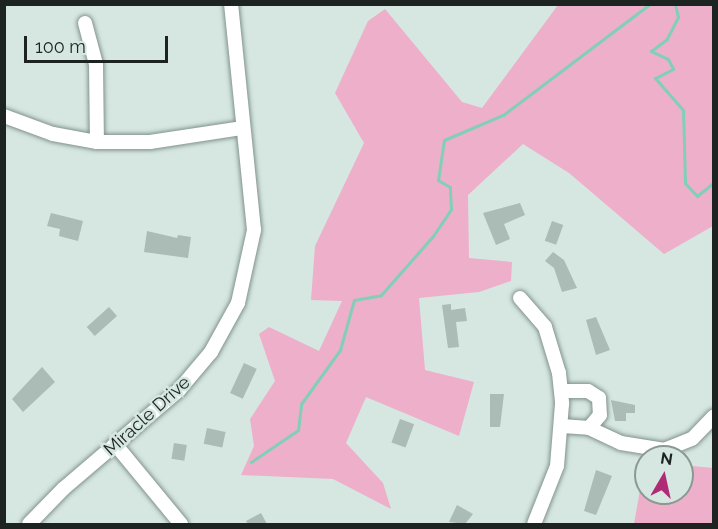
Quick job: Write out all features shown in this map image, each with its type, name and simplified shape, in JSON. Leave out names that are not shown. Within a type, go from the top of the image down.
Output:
[{"type":"street","name":"Miracle Drive","points":[[29,525],[197,371],[238,303],[254,230],[231,4]]},
{"type":"street","points":[[86,23],[96,64],[97,142]]},
{"type":"street","points":[[4,116],[53,134],[97,142],[150,142],[243,128]]},
{"type":"street","points":[[520,298],[545,327],[561,391],[562,426],[557,466],[534,525]]},
{"type":"street","points":[[561,391],[588,391],[599,399],[600,415],[589,428]]},
{"type":"street","points":[[562,426],[589,428],[621,443],[664,450],[693,438],[714,416]]},
{"type":"street","points":[[115,444],[181,525]]},
{"type":"shaded area","points":[[558,5],[713,5],[713,226],[664,254],[569,173],[523,144],[468,195],[469,258],[512,262],[511,281],[479,292],[419,298],[425,370],[474,382],[459,436],[366,397],[346,443],[383,483],[391,509],[333,479],[241,475],[254,446],[250,419],[275,381],[259,334],[269,327],[319,351],[342,301],[311,300],[315,246],[364,143],[335,93],[368,21],[385,9],[462,102],[482,108]]},
{"type":"shaded area","points":[[694,466],[713,468],[713,524],[634,524],[637,505],[694,505]]},
{"type":"building","points":[[520,203],[525,215],[504,224],[510,239],[496,245],[483,213]]},
{"type":"building","points":[[51,213],[83,221],[78,241],[59,236],[60,229],[47,226]]},
{"type":"building","points":[[552,221],[563,225],[556,245],[545,241]]},
{"type":"building","points":[[147,231],[177,238],[178,235],[191,237],[188,258],[144,252]]},
{"type":"building","points":[[553,252],[564,260],[577,288],[562,292],[554,268],[545,261]]},
{"type":"building","points":[[451,304],[451,310],[465,308],[467,321],[456,322],[459,347],[448,348],[442,305]]},
{"type":"building","points":[[109,307],[117,316],[95,336],[87,327]]},
{"type":"building","points":[[596,317],[610,350],[596,355],[586,320]]},
{"type":"building","points":[[244,363],[257,369],[243,399],[230,393]]},
{"type":"building","points":[[42,367],[55,382],[23,412],[12,399]]},
{"type":"building","points":[[490,394],[504,394],[500,427],[490,427]]},
{"type":"building","points":[[611,400],[635,405],[635,413],[626,413],[626,421],[615,421]]},
{"type":"building","points":[[400,419],[414,424],[406,448],[391,442]]},
{"type":"building","points":[[207,428],[226,432],[222,448],[204,444]]},
{"type":"building","points":[[174,443],[187,445],[184,461],[171,459]]},
{"type":"building","points":[[596,470],[612,476],[596,515],[584,511]]},
{"type":"building","points":[[457,505],[473,514],[465,524],[449,522]]},
{"type":"building","points":[[261,513],[267,524],[248,524],[246,521]]},
{"type":"waterway","points":[[251,462],[298,430],[301,404],[340,350],[354,300],[381,295],[433,236],[451,209],[450,187],[438,180],[444,140],[503,115],[650,4]]},
{"type":"waterway","points":[[675,4],[678,17],[667,39],[651,51],[668,59],[673,69],[655,78],[683,110],[685,183],[697,196],[714,182]]}]
